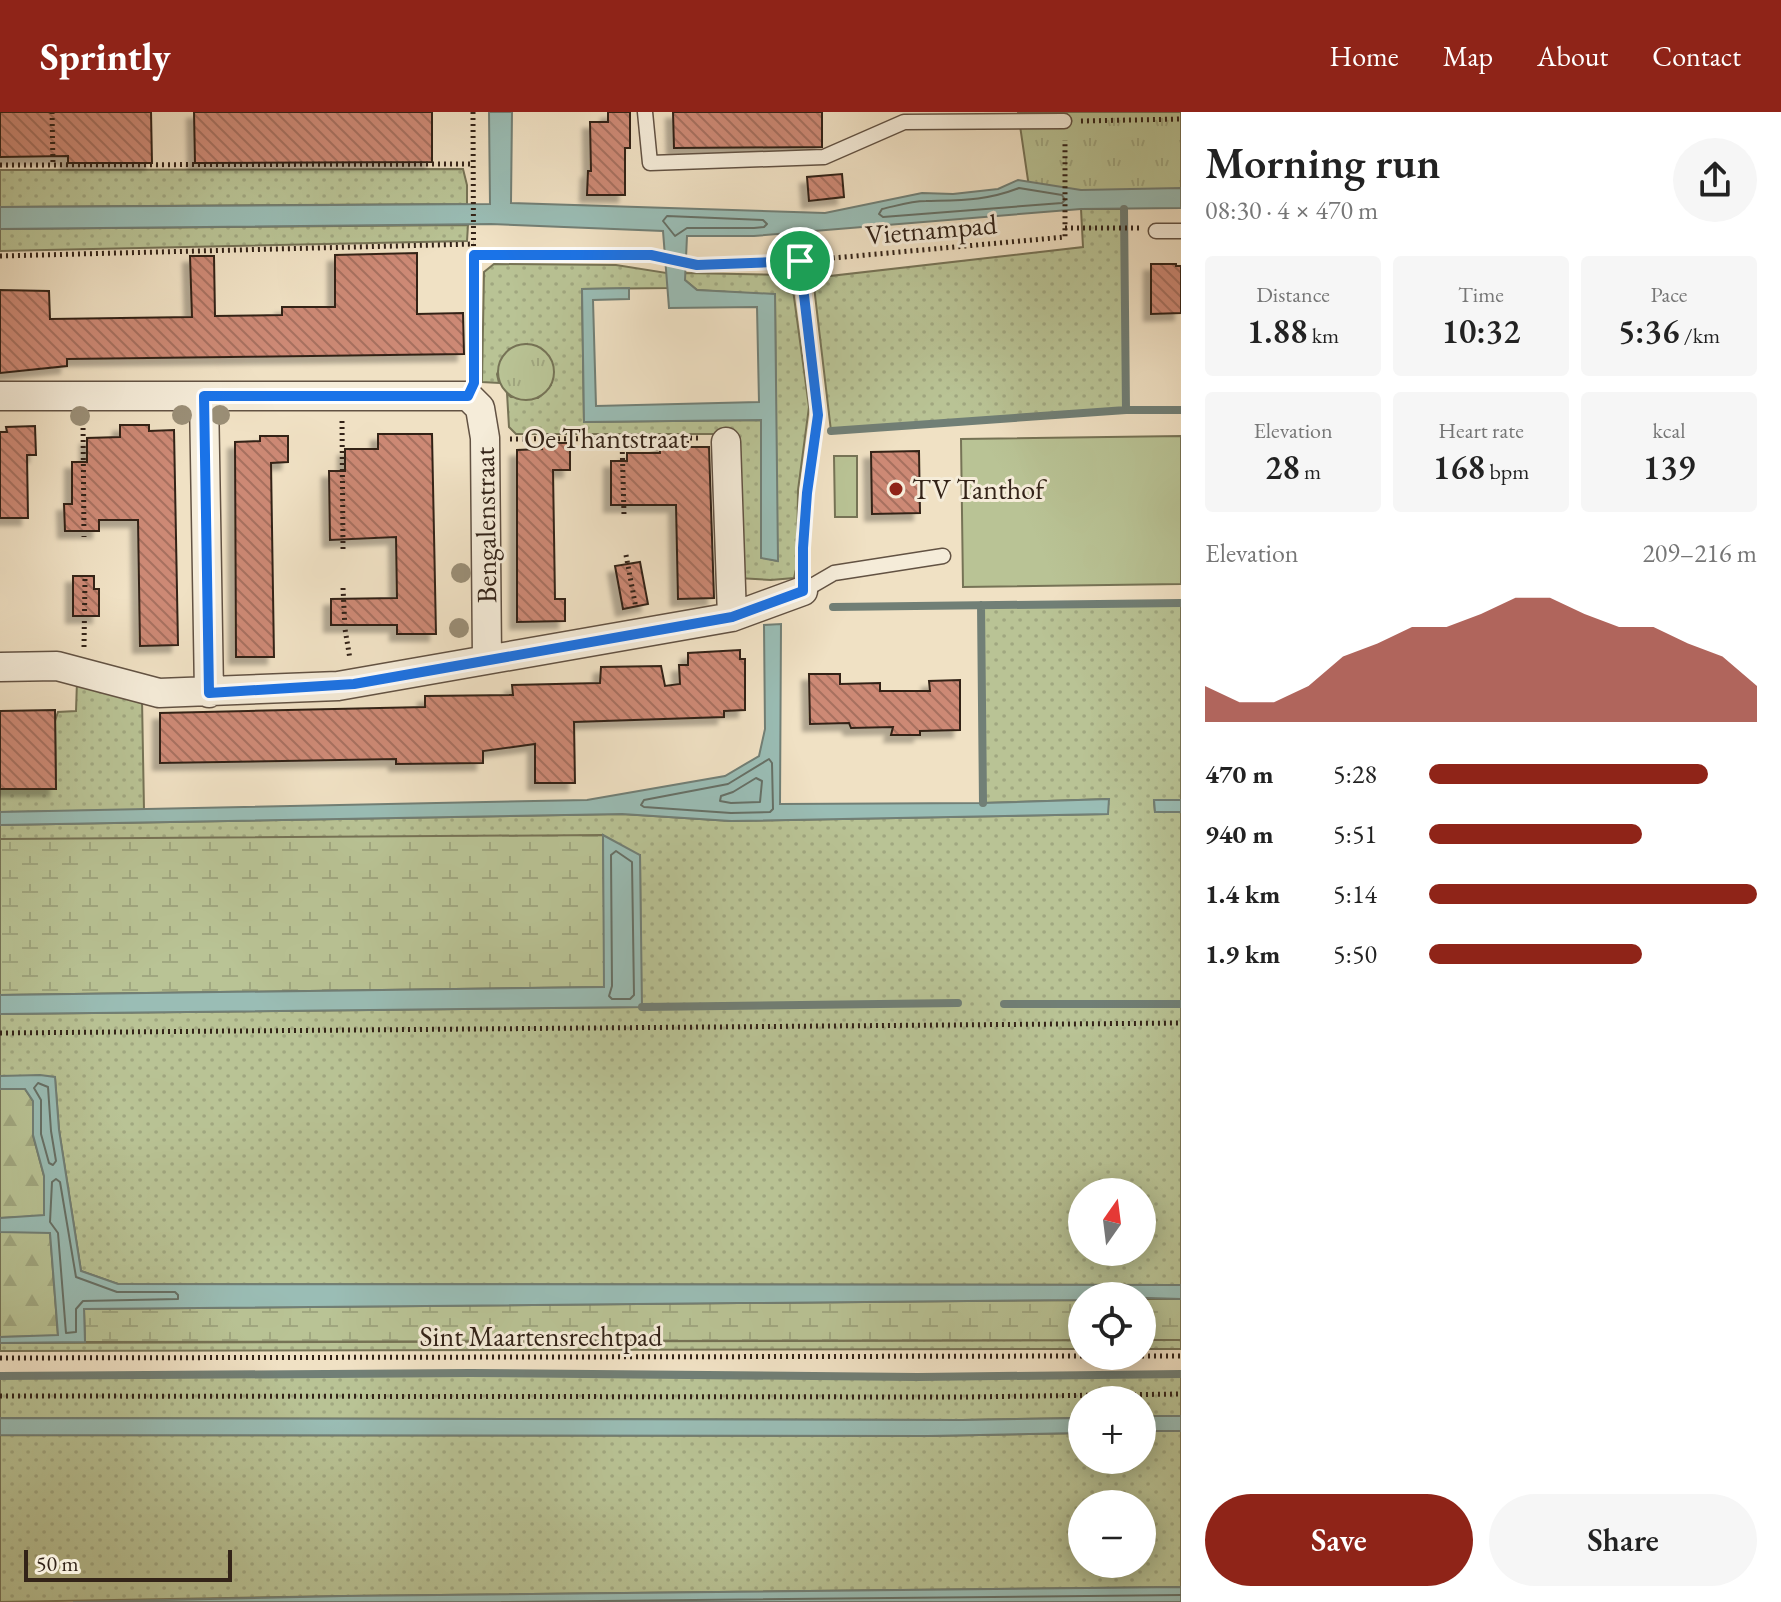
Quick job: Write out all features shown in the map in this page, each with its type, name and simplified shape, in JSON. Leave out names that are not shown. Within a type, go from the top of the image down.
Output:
[{"type":"street","points":[[0,396],[468,396]]},
{"type":"street","points":[[204,396],[209,693]]},
{"type":"street","name":"Bengalenstraat","points":[[468,396],[480,408],[485,438],[487,659]]},
{"type":"street","points":[[726,442],[732,617]]},
{"type":"street","points":[[0,667],[57,666],[159,693],[354,684],[732,617],[803,591]]},
{"type":"lane","points":[[645,112],[650,163],[824,157],[904,122],[1064,121]]},
{"type":"lane","points":[[1156,231],[1181,231]]},
{"type":"lane","points":[[803,591],[834,573],[943,556]]},
{"type":"path","points":[[52,112],[53,165]]},
{"type":"path","points":[[468,396],[474,383],[473,112]]},
{"type":"path","points":[[1134,227],[1065,228],[1064,121],[1181,119]]},
{"type":"path","points":[[0,165],[473,164]]},
{"type":"path","name":"Vietnampad","points":[[474,255],[651,255],[697,265],[800,261],[1065,237],[1065,228]]},
{"type":"path","points":[[0,256],[474,244]]},
{"type":"path","points":[[800,261],[818,415],[807,493],[803,591]]},
{"type":"path","points":[[82,396],[84,537]]},
{"type":"path","points":[[342,396],[343,549]]},
{"type":"path","name":"Oe Thantstraat","points":[[485,438],[711,438],[726,442]]},
{"type":"path","points":[[622,440],[624,515]]},
{"type":"path","points":[[626,555],[641,633]]},
{"type":"path","points":[[80,672],[85,629],[85,579]]},
{"type":"path","points":[[343,588],[345,629],[354,684]]},
{"type":"path","points":[[0,1033],[1181,1023]]},
{"type":"path","name":"Sint Maartensrechtpad","points":[[0,1358],[1068,1356]]},
{"type":"path","points":[[1156,1356],[1181,1356]]},
{"type":"path","points":[[0,1396],[963,1397],[1181,1394]]},
{"type":"green space","points":[[1018,112],[1181,112],[1181,199],[1030,194]]},
{"type":"green space","points":[[463,169],[467,204],[0,207],[0,170]]},
{"type":"green space","points":[[1081,209],[1124,209],[1126,410],[831,431],[813,278],[1083,247]]},
{"type":"green space","points":[[468,225],[467,241],[0,251],[0,229]]},
{"type":"green space","points":[[494,264],[616,265],[667,273],[669,288],[582,289],[584,422],[762,420],[761,557],[777,561],[775,295],[697,290],[685,280],[685,273],[791,275],[809,407],[798,490],[797,565],[794,578],[738,578],[725,434],[516,434],[509,427],[507,393],[511,397],[538,398],[551,385],[527,344],[509,349],[497,374],[499,383],[482,382],[484,272]]},
{"type":"green space","points":[[526,344],[546,352],[554,372],[546,392],[526,400],[506,392],[498,372],[506,352]]},
{"type":"green space","points":[[1181,436],[1181,584],[963,587],[961,439]]},
{"type":"green space","points":[[834,456],[857,456],[857,517],[835,517]]},
{"type":"green space","points":[[1181,603],[1181,800],[1154,801],[1155,812],[1181,812],[1181,1285],[1156,1285],[1156,1282],[1068,1282],[1068,1285],[118,1284],[81,1271],[59,1130],[55,1078],[0,1076],[0,1014],[641,1007],[640,855],[0,839],[0,825],[622,814],[731,821],[1107,814],[1108,799],[983,803],[981,605]]},
{"type":"green space","points":[[77,681],[142,699],[144,810],[0,812],[0,789],[56,789],[55,721],[58,712],[76,711]]},
{"type":"green space","points":[[603,835],[605,987],[0,995],[0,839]]},
{"type":"green space","points":[[0,1089],[25,1089],[33,1101],[33,1135],[44,1176],[44,1216],[0,1218]]},
{"type":"green space","points":[[0,1232],[50,1232],[58,1336],[0,1337]]},
{"type":"green space","points":[[1156,1299],[1181,1299],[1181,1340],[1156,1340]]},
{"type":"green space","points":[[1068,1300],[1068,1340],[85,1342],[84,1309]]},
{"type":"green space","points":[[1068,1340],[1068,1349],[0,1351],[0,1343]]},
{"type":"green space","points":[[1156,1340],[1181,1340],[1181,1349],[1156,1349]]},
{"type":"green space","points":[[470,1373],[918,1377],[1181,1374],[1181,1416],[1156,1416],[1156,1386],[1068,1386],[1068,1418],[0,1418],[0,1376]]},
{"type":"green space","points":[[1156,1431],[1181,1431],[1181,1587],[0,1602],[0,1435],[928,1436],[1068,1433],[1068,1474],[1156,1474]]},
{"type":"water","points":[[489,112],[512,112],[511,203],[825,213],[922,193],[953,194],[998,189],[1018,180],[1081,190],[1181,188],[1181,208],[1081,209],[754,236],[687,236],[685,280],[697,290],[775,294],[778,561],[761,558],[761,420],[584,422],[582,289],[629,288],[629,299],[593,300],[596,406],[759,402],[757,307],[669,308],[663,231],[491,224],[0,229],[0,207],[490,204]]},
{"type":"water","points":[[781,624],[780,804],[1109,799],[1108,814],[731,821],[622,814],[0,825],[0,812],[587,800],[725,776],[759,756],[765,729],[764,625]]},
{"type":"water","points":[[1154,800],[1181,800],[1181,812],[1155,812]]},
{"type":"water","points":[[603,835],[640,855],[642,1007],[0,1014],[0,995],[604,987]]},
{"type":"water","points":[[0,1076],[55,1077],[59,1130],[81,1271],[118,1284],[1068,1285],[1068,1300],[84,1309],[85,1342],[0,1343],[0,1337],[58,1335],[50,1233],[0,1232],[0,1218],[44,1215],[44,1176],[33,1135],[33,1101],[25,1089],[0,1089]]},
{"type":"water","points":[[1156,1285],[1181,1285],[1181,1299],[1156,1298]]},
{"type":"water","points":[[1156,1416],[1181,1416],[1181,1431],[1156,1431]]},
{"type":"water","points":[[0,1418],[1068,1418],[1068,1433],[928,1436],[0,1435]]},
{"type":"water","points":[[1181,1587],[1181,1602],[73,1602],[345,1596]]},
{"type":"building","points":[[0,112],[151,112],[152,163],[68,163],[68,156],[0,157]]},
{"type":"building","points":[[194,112],[432,112],[432,162],[195,163]]},
{"type":"building","points":[[608,112],[630,112],[630,148],[625,148],[625,195],[587,195],[588,171],[591,171],[590,122],[608,122]]},
{"type":"building","points":[[673,112],[822,112],[822,147],[674,148]]},
{"type":"building","points":[[842,174],[844,197],[809,201],[807,177]]},
{"type":"building","points":[[417,253],[417,314],[463,313],[464,354],[67,359],[67,366],[0,373],[0,290],[49,291],[50,319],[192,317],[190,256],[214,256],[215,316],[282,315],[282,307],[335,307],[335,255]]},
{"type":"building","points":[[1151,264],[1181,266],[1181,313],[1151,314]]},
{"type":"building","points":[[120,425],[149,425],[149,431],[174,430],[178,645],[140,646],[138,520],[99,520],[99,531],[65,531],[64,504],[72,504],[72,462],[87,462],[87,438],[120,437]]},
{"type":"building","points":[[35,426],[36,455],[27,455],[28,518],[0,518],[0,432],[7,432],[6,427]]},
{"type":"building","points":[[378,434],[432,434],[436,634],[397,634],[397,625],[331,625],[331,599],[397,598],[396,537],[330,540],[329,471],[345,471],[345,449],[378,449]]},
{"type":"building","points":[[260,436],[288,436],[288,462],[271,463],[274,657],[236,657],[235,442],[260,441]]},
{"type":"building","points":[[660,442],[688,442],[688,447],[709,447],[714,598],[678,599],[676,505],[611,505],[611,461],[627,461],[627,453],[660,453]]},
{"type":"building","points":[[541,443],[570,443],[570,470],[553,470],[555,599],[565,599],[565,621],[517,622],[517,450],[542,449]]},
{"type":"building","name":"TV Tanthof","points":[[919,451],[920,513],[872,514],[871,452]]},
{"type":"building","points":[[640,562],[648,604],[623,609],[615,566]]},
{"type":"building","points":[[73,576],[94,576],[94,589],[99,589],[99,616],[73,616]]},
{"type":"building","points":[[740,650],[740,659],[745,659],[745,710],[724,711],[724,717],[574,722],[575,783],[535,783],[535,744],[483,751],[483,763],[396,764],[396,759],[160,763],[160,713],[425,707],[425,696],[513,695],[512,685],[600,683],[601,667],[661,666],[665,686],[680,684],[679,665],[688,665],[688,653]]},
{"type":"building","points":[[809,674],[840,674],[840,684],[880,683],[880,691],[930,691],[929,681],[960,680],[960,730],[891,735],[893,727],[851,728],[849,723],[810,724]]},
{"type":"building","points":[[55,710],[56,789],[0,789],[0,711]]},
{"type":"waterway","points":[[1124,209],[1126,410],[1181,410]]},
{"type":"waterway","points":[[831,431],[1126,410]]},
{"type":"waterway","points":[[833,607],[1181,603]]},
{"type":"waterway","points":[[981,605],[983,803]]},
{"type":"waterway","points":[[642,1007],[958,1003]]},
{"type":"waterway","points":[[1004,1004],[1181,1004]]},
{"type":"waterway","points":[[0,1376],[470,1373],[918,1377],[1181,1374]]},
{"type":"place","name":"TV Tanthof","points":[[896,489]]},
{"type":"route","points":[[474,255],[651,255],[697,265],[800,261],[818,415],[807,493],[803,591],[732,617],[354,684],[209,693],[204,396],[468,396],[474,383],[474,255]]}]
